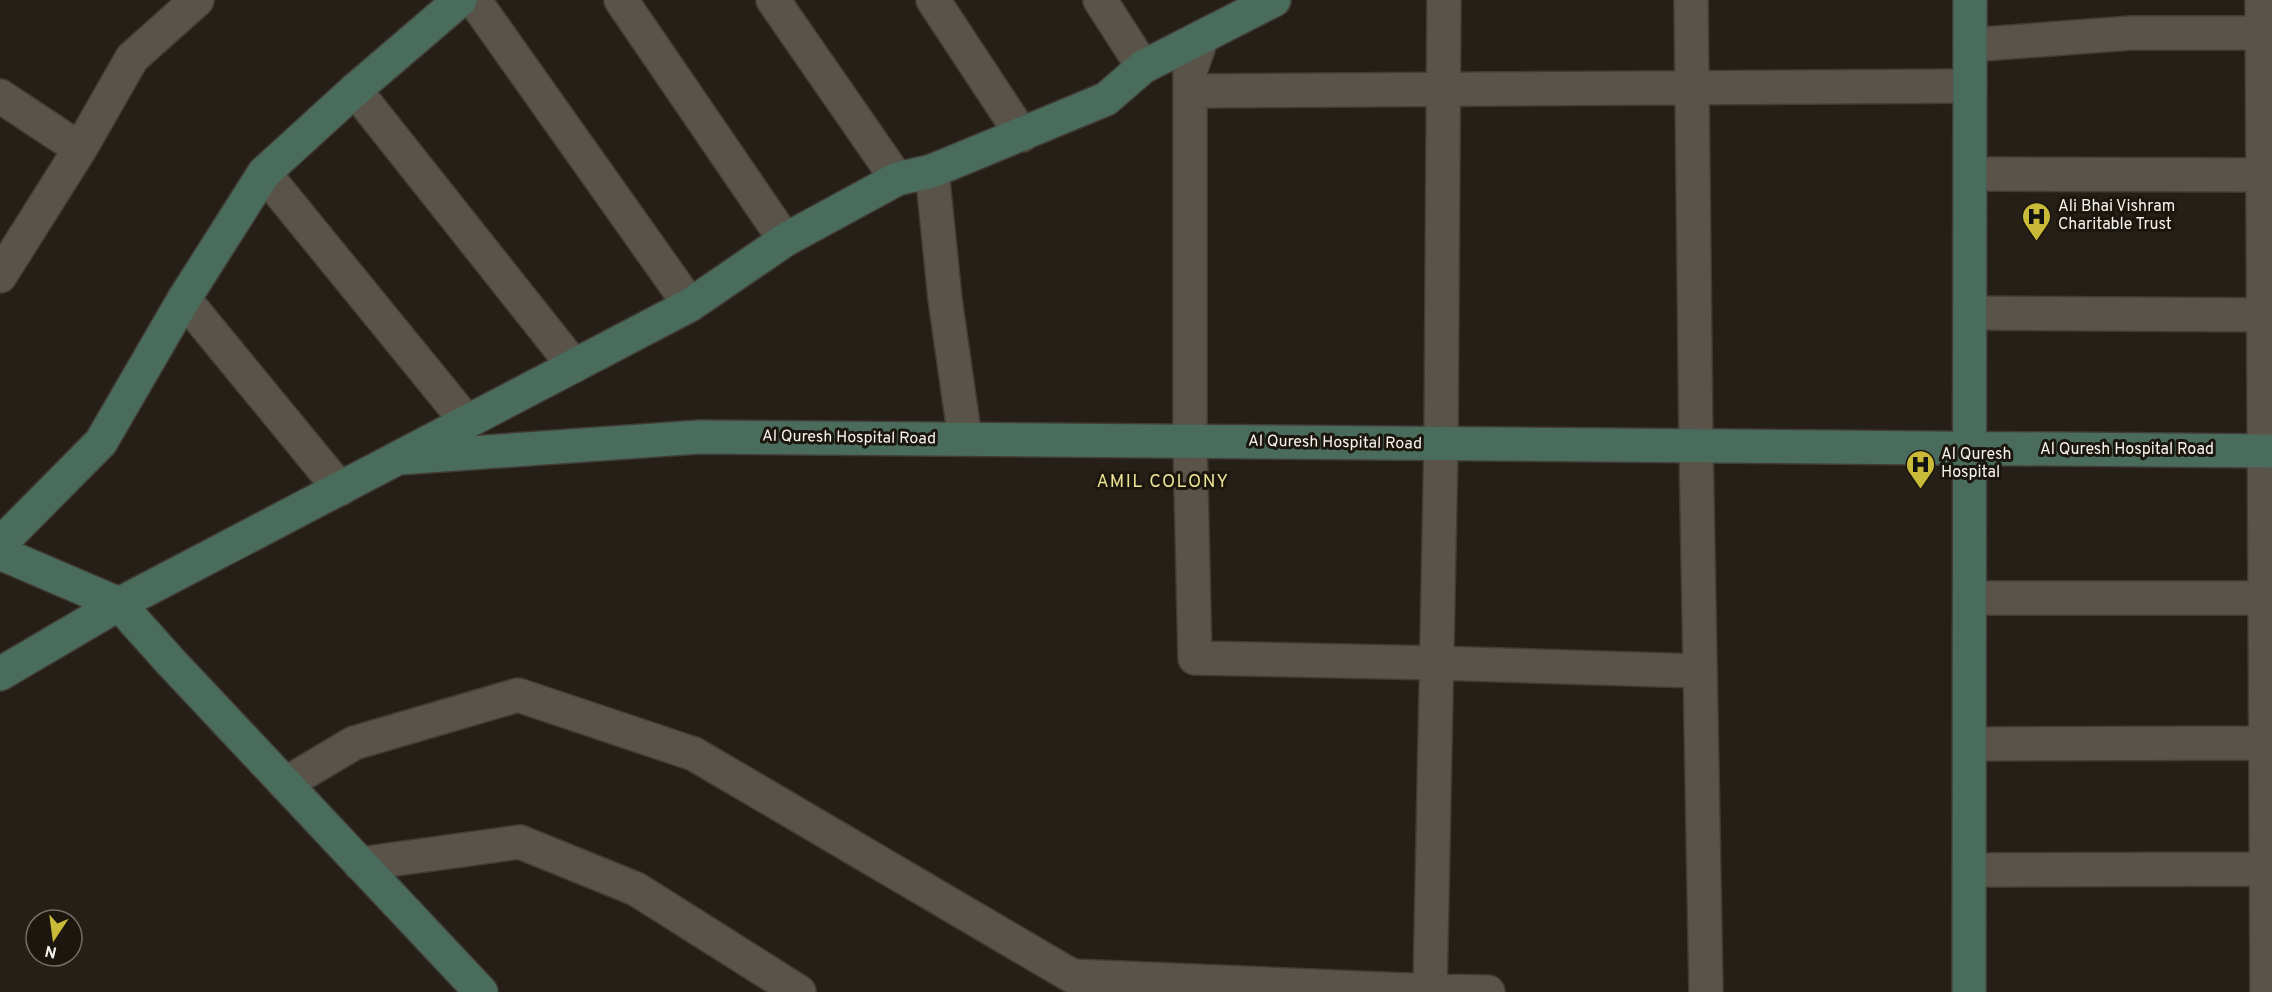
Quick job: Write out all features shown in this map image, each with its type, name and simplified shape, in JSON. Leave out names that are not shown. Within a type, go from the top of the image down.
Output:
[{"type":"street","points":[[0,276],[80,149],[132,58],[197,0]]},
{"type":"street","points":[[0,544],[101,442],[184,299],[264,173],[355,90],[460,0]]},
{"type":"street","points":[[474,0],[690,305]]},
{"type":"street","points":[[621,0],[785,240]]},
{"type":"street","points":[[773,0],[897,179]]},
{"type":"street","points":[[933,0],[1022,135]]},
{"type":"street","points":[[1100,0],[1143,67]]},
{"type":"street","points":[[0,674],[119,604],[690,305],[785,240],[897,179],[932,171],[1106,99],[1143,67],[1273,0]]},
{"type":"street","points":[[1430,992],[1441,444],[1444,0]]},
{"type":"street","points":[[1691,0],[1699,671],[1706,992]]},
{"type":"street","points":[[1970,0],[1970,992]]},
{"type":"street","points":[[2262,0],[2267,32],[2268,175],[2269,869],[2267,992]]},
{"type":"street","points":[[1970,45],[2131,33],[2267,32]]},
{"type":"street","points":[[1202,37],[1190,72],[1190,441],[1195,658],[1699,671]]},
{"type":"street","points":[[1191,91],[1970,86]]},
{"type":"street","points":[[355,90],[574,366]]},
{"type":"street","points":[[0,96],[80,149]]},
{"type":"street","points":[[932,171],[945,299],[965,439]]},
{"type":"street","points":[[264,173],[466,422]]},
{"type":"street","points":[[1970,174],[2268,175]]},
{"type":"street","points":[[184,299],[340,489]]},
{"type":"street","points":[[1970,313],[2268,315]]},
{"type":"street","name":"Al Quresh Hospital Road","points":[[399,458],[699,437],[2268,451]]},
{"type":"street","points":[[0,553],[119,604],[481,992]]},
{"type":"street","points":[[1970,598],[2269,598]]},
{"type":"street","points":[[285,784],[354,743],[518,695],[694,754],[1072,976],[1430,992],[1488,992]]},
{"type":"street","points":[[1970,744],[2269,743]]},
{"type":"street","points":[[360,864],[520,842],[636,889],[799,992]]},
{"type":"street","points":[[1969,870],[2269,869]]},
{"type":"place","name":"Ali Bhai Vishram Charitable Trust","points":[[2037,242]]},
{"type":"place","name":"Al Quresh Hospital","points":[[1920,490]]},
{"type":"district","name":"AMIL COLONY","points":[[1163,482]]}]
